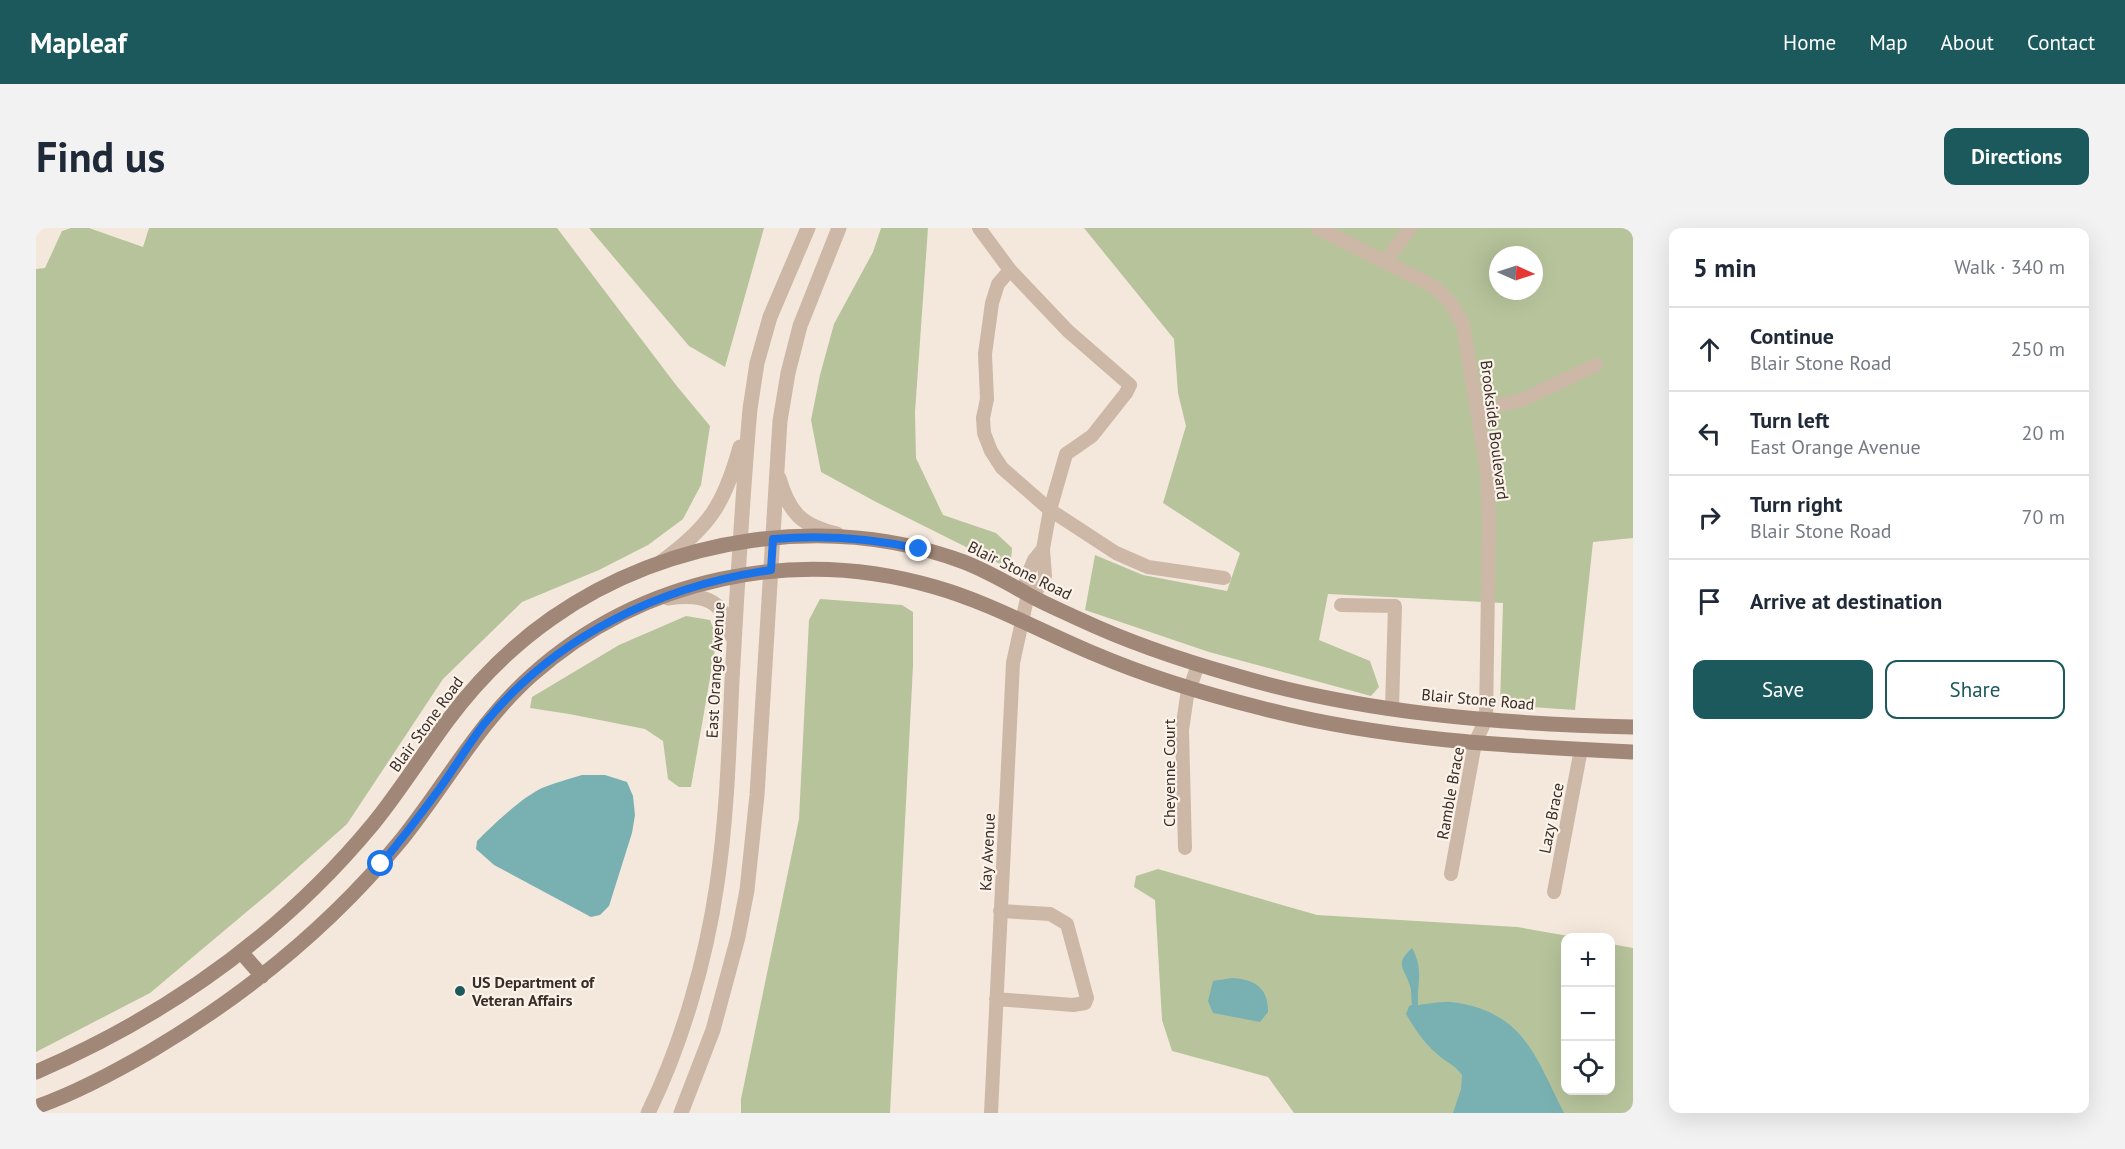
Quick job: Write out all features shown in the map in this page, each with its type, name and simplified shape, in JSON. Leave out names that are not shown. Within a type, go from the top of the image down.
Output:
[{"type":"main road","name":"Blair Stone Road","points":[[36,1072],[98,1044],[203,981],[242,952],[293,908],[358,843],[406,781],[447,720],[478,682],[531,633],[572,605],[614,582],[659,563],[713,547],[741,542],[816,537],[855,538],[895,543],[943,555],[989,572],[1028,594],[1112,633],[1198,665],[1286,689],[1449,717],[1633,727]]},
{"type":"main road","points":[[36,1107],[116,1071],[202,1020],[262,976],[322,927],[413,826],[484,725],[516,690],[553,657],[592,631],[656,599],[739,575],[771,570],[840,569],[895,576],[957,594],[1099,656],[1189,688],[1271,711],[1346,727],[1475,743],[1633,752]]},
{"type":"main road","points":[[242,952],[262,976]]},
{"type":"street","name":"East Orange Avenue","points":[[648,1113],[685,1018],[714,905],[723,836],[750,410],[763,340],[778,295],[808,228]]},
{"type":"street","points":[[681,1113],[713,1030],[738,937],[747,890],[757,795],[780,421],[793,351],[808,303],[839,228]]},
{"type":"street","points":[[979,228],[1010,270],[1068,330],[1126,379],[1130,385],[1092,436],[1066,454],[1050,510]]},
{"type":"street","name":"Brookside Boulevard","points":[[1318,228],[1433,286],[1458,313],[1467,339],[1487,471],[1489,522],[1486,719]]},
{"type":"street","points":[[1386,261],[1410,228]]},
{"type":"street","points":[[1010,270],[998,284],[992,303],[986,354],[987,399],[983,418],[984,433],[991,451],[1002,468],[1050,510],[1116,554],[1148,567],[1224,578]]},
{"type":"street","points":[[1477,410],[1522,400],[1596,365]]},
{"type":"street","points":[[659,563],[691,538],[716,510],[729,485],[750,410]]},
{"type":"street","points":[[777,471],[787,500],[805,523],[825,531],[855,538]]},
{"type":"street","name":"Kay Avenue","points":[[991,1113],[1013,663],[1028,594],[1026,579],[1034,560],[1043,549],[1050,510]]},
{"type":"street","points":[[656,599],[680,596],[708,599],[725,615],[734,646]]},
{"type":"street","points":[[1341,605],[1395,606],[1392,708]]},
{"type":"street","name":"Cheyenne Court","points":[[1185,848],[1182,730],[1189,688],[1198,665]]},
{"type":"street","name":"Ramble Brace","points":[[1452,874],[1475,743],[1486,719]]},
{"type":"street","name":"Lazy Brace","points":[[1554,892],[1581,749]]},
{"type":"street","points":[[996,999],[1073,1005],[1085,1003],[1088,998],[1068,924],[1050,914],[1000,911]]},
{"type":"green space","points":[[71,228],[89,228],[143,247],[149,228],[557,228],[676,385],[710,426],[701,485],[683,519],[648,545],[599,570],[522,602],[443,679],[347,824],[274,889],[150,993],[36,1052],[36,269],[45,268],[62,231]]},
{"type":"green space","points":[[589,228],[764,228],[725,367],[689,346]]},
{"type":"green space","points":[[881,228],[928,228],[915,412],[916,458],[943,515],[996,533],[1012,548],[1011,562],[1004,566],[821,472],[811,420],[820,375],[834,324],[873,252]]},
{"type":"green space","points":[[1084,228],[1633,228],[1633,538],[1593,542],[1575,710],[1500,705],[1503,603],[1328,594],[1319,640],[1370,661],[1379,687],[1371,696],[1209,652],[1085,610],[1095,555],[1143,575],[1227,591],[1240,553],[1163,503],[1186,426],[1178,393],[1174,339]]},
{"type":"green space","points":[[820,599],[902,605],[913,612],[913,666],[890,1113],[741,1113],[741,1099],[799,819],[809,620]]},
{"type":"green space","points":[[686,616],[710,620],[717,638],[691,787],[679,787],[668,779],[663,741],[645,729],[530,708],[532,697],[619,645]]},
{"type":"green space","points":[[1158,869],[1317,915],[1517,927],[1561,935],[1561,1095],[1615,1095],[1615,945],[1633,948],[1633,1113],[1294,1113],[1268,1077],[1172,1051],[1162,1020],[1155,900],[1134,887],[1136,876]]},
{"type":"water","points":[[582,775],[605,775],[627,782],[633,796],[635,815],[632,833],[609,906],[600,915],[591,917],[494,865],[476,849],[477,841],[525,798],[542,788]]},
{"type":"water","points":[[1412,948],[1419,969],[1418,1005],[1451,1002],[1476,1007],[1495,1015],[1511,1026],[1535,1055],[1564,1113],[1453,1113],[1461,1089],[1462,1075],[1427,1045],[1406,1014],[1409,1006],[1412,1005],[1410,986],[1402,962]]},
{"type":"water","points":[[1232,978],[1247,980],[1259,986],[1263,991],[1268,1004],[1268,1012],[1260,1022],[1213,1013],[1208,1001],[1213,981]]},
{"type":"place","name":"US Department of Veteran Affairs","points":[[460,991]]},
{"type":"route","points":[[381,864],[413,826],[469,745],[499,707],[553,657],[592,631],[656,599],[698,585],[771,570],[773,539],[834,537],[895,543],[919,549]]}]
